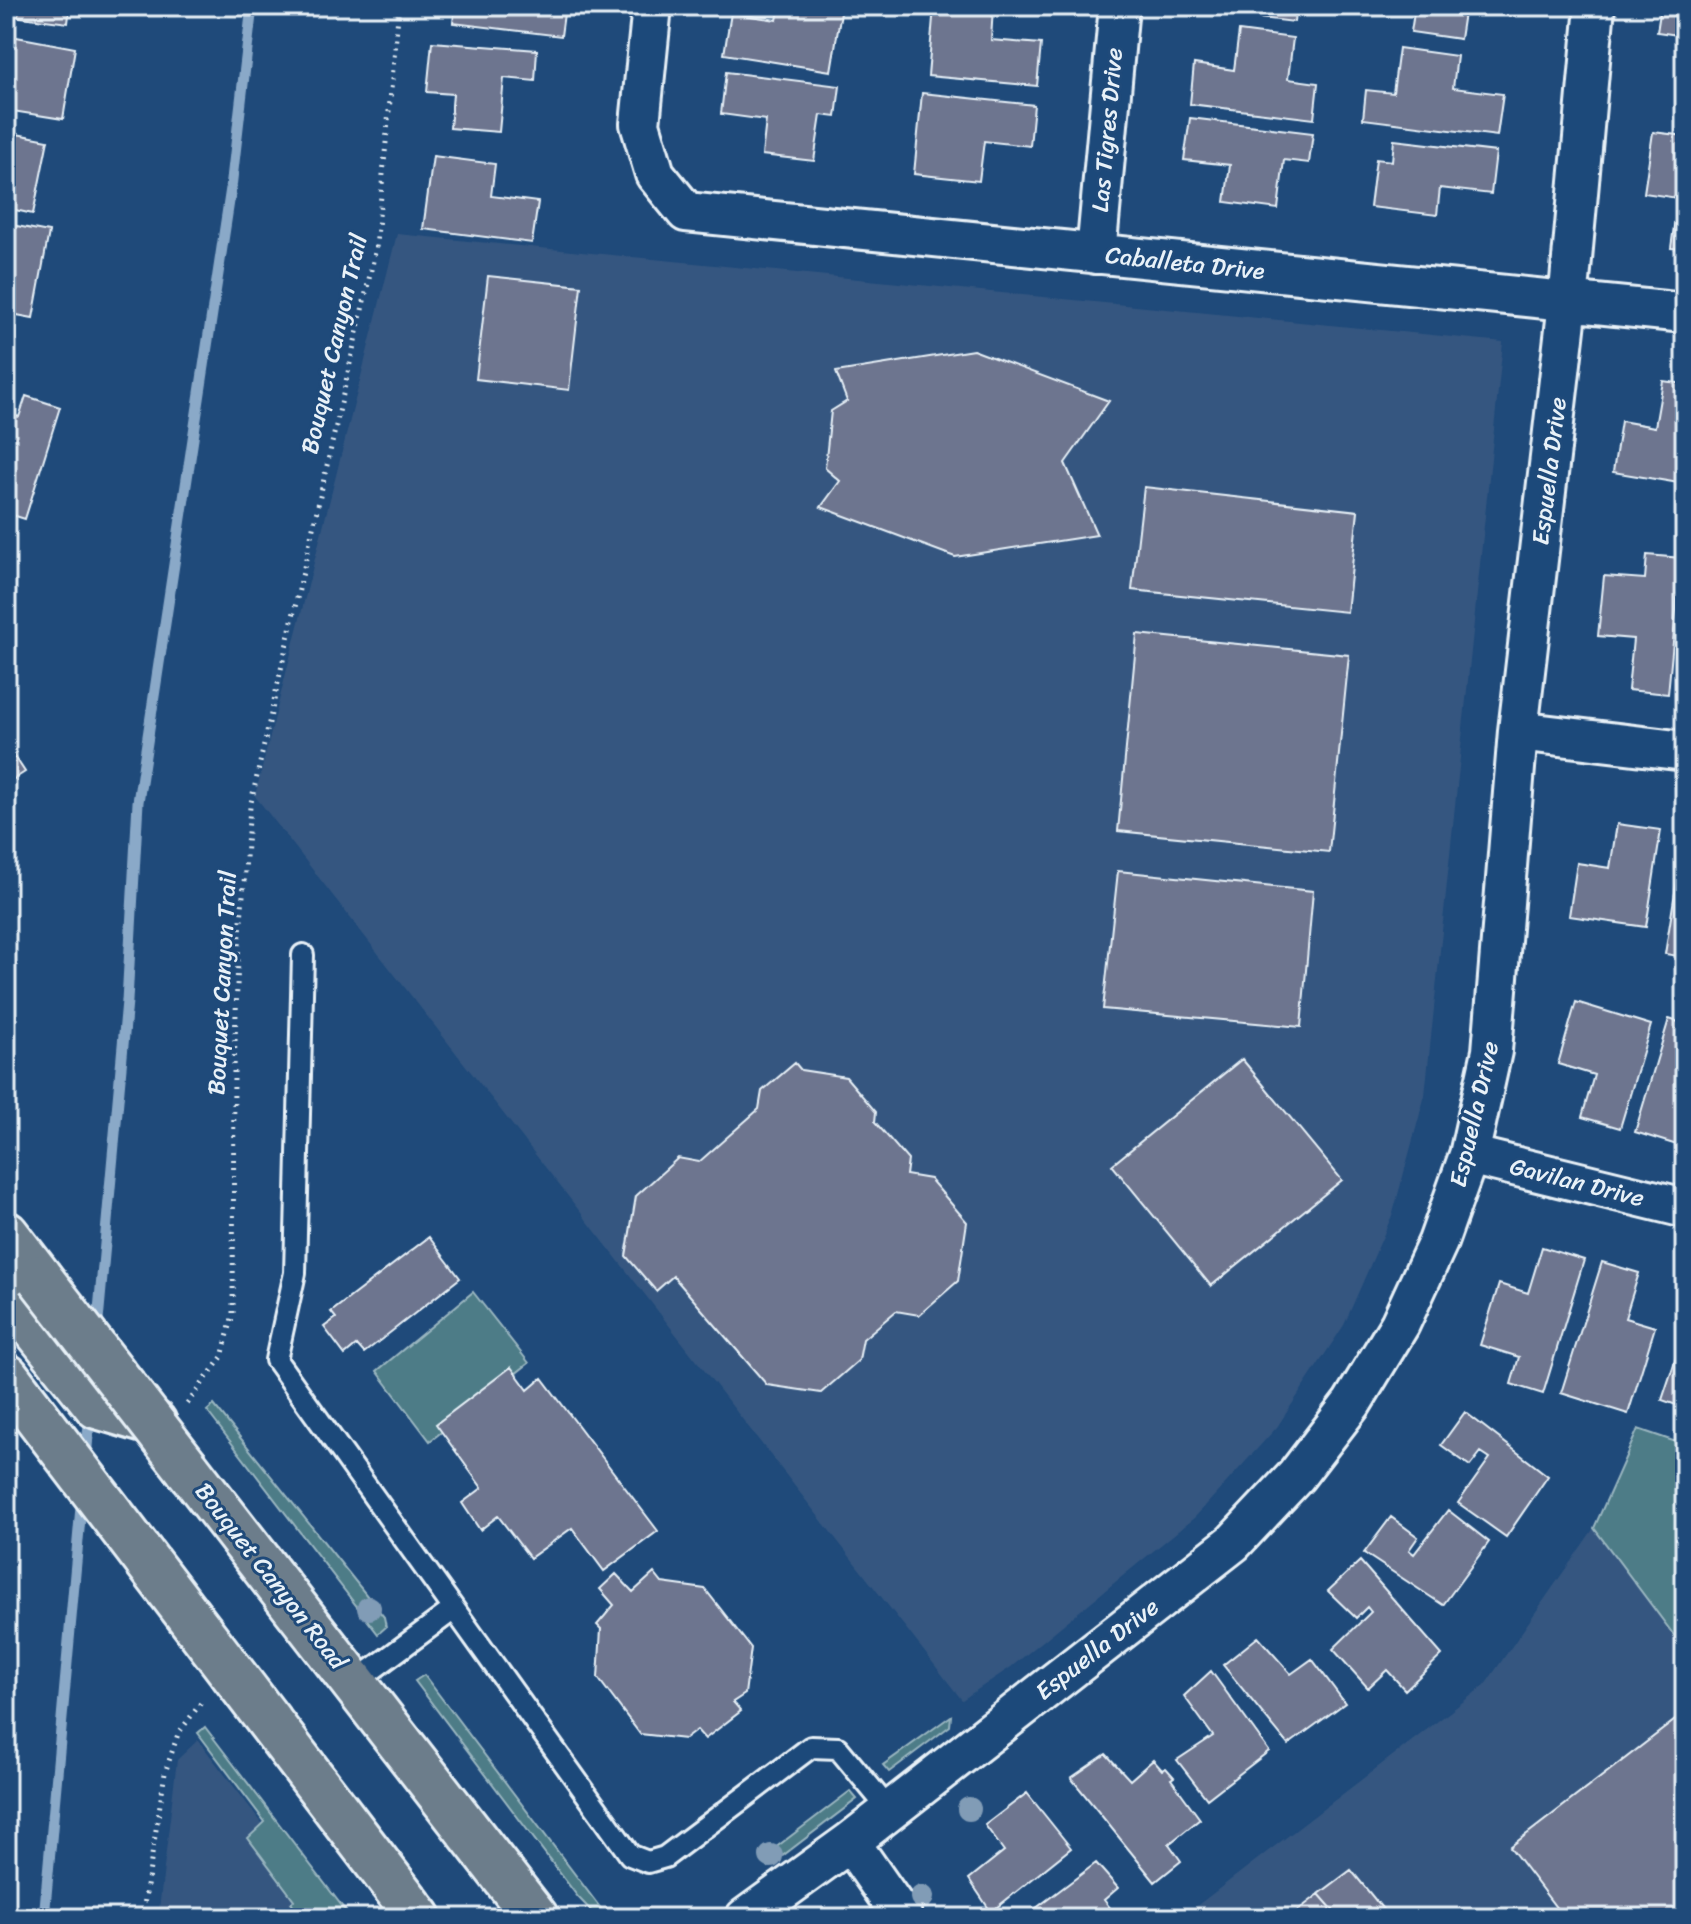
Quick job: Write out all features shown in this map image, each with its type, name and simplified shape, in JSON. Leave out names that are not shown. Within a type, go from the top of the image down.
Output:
[{"type":"main road","name":"Bouquet Canyon Road","points":[[6,1234],[22,1284],[157,1427],[536,1918]]},
{"type":"main road","points":[[14,1386],[419,1918]]},
{"type":"street","name":"Caballeta Drive","points":[[652,6],[640,124],[655,174],[686,212],[1685,313]]},
{"type":"street","name":"Las Tigres Drive","points":[[1096,254],[1119,6]]},
{"type":"street","name":"Espuella Drive","points":[[745,1918],[850,1842],[1233,1543],[1296,1476],[1352,1403],[1400,1324],[1438,1242],[1469,1155],[1492,1051],[1518,731],[1568,303],[1595,6]]},
{"type":"street","points":[[1518,731],[1685,751]]},
{"type":"street","name":"Gavilan Drive","points":[[1469,1155],[1685,1208]]},
{"type":"street","points":[[850,1842],[903,1918]]},
{"type":"lane","points":[[303,955],[295,1273],[276,1360],[630,1855],[648,1862],[665,1857],[811,1747],[838,1748],[890,1811]]},
{"type":"lane","points":[[354,1683],[454,1609]]},
{"type":"path","name":"Bouquet Canyon Trail","points":[[157,1427],[189,1402],[222,1357],[233,1314],[234,1068],[238,959],[250,807],[376,248],[399,6]]},
{"type":"path","points":[[142,1918],[165,1773],[178,1734],[195,1708],[232,1672]]},
{"type":"shaded area","points":[[397,234],[1503,342],[1425,1095],[1393,1213],[1344,1325],[1277,1427],[1195,1517],[1011,1667],[962,1700],[255,796]]},
{"type":"shaded area","points":[[1594,1528],[1685,1650],[1685,1918],[1181,1918],[1485,1685]]},
{"type":"shaded area","points":[[198,1740],[335,1918],[158,1918],[177,1760]]},
{"type":"green space","points":[[473,1292],[529,1363],[430,1441],[377,1371]]},
{"type":"green space","points":[[214,1405],[384,1617],[386,1627],[378,1634],[207,1411]]},
{"type":"green space","points":[[1638,1429],[1685,1445],[1685,1650],[1594,1528]]},
{"type":"green space","points":[[424,1675],[608,1918],[598,1918],[578,1897],[415,1681]]},
{"type":"green space","points":[[951,1716],[950,1726],[889,1772],[883,1765]]},
{"type":"green space","points":[[205,1727],[351,1918],[303,1918],[291,1903],[294,1900],[248,1838],[265,1822],[198,1733]]},
{"type":"green space","points":[[850,1791],[857,1799],[768,1867],[762,1858]]},
{"type":"building","points":[[6,6],[70,6],[68,23],[6,15]]},
{"type":"building","points":[[455,6],[565,6],[561,36],[453,23]]},
{"type":"building","points":[[780,6],[842,6],[831,71],[724,54],[731,13],[777,20]]},
{"type":"building","points":[[934,6],[993,7],[991,40],[1041,44],[1037,86],[928,76]]},
{"type":"building","points":[[1244,6],[1296,6],[1294,22],[1243,16]]},
{"type":"building","points":[[1415,6],[1465,6],[1460,39],[1411,32]]},
{"type":"building","points":[[1661,6],[1685,6],[1685,36],[1657,32]]},
{"type":"building","points":[[1239,31],[1293,38],[1288,79],[1318,83],[1314,119],[1190,104],[1194,64],[1234,70]]},
{"type":"building","points":[[6,35],[75,48],[63,119],[6,110]]},
{"type":"building","points":[[432,42],[537,50],[535,81],[504,78],[499,132],[450,128],[453,94],[427,92]]},
{"type":"building","points":[[1399,48],[1457,56],[1453,88],[1503,94],[1497,136],[1363,119],[1366,90],[1393,93]]},
{"type":"building","points":[[726,72],[840,86],[836,117],[821,115],[814,161],[762,155],[766,120],[721,114]]},
{"type":"building","points":[[922,93],[1034,105],[1030,146],[984,141],[979,181],[914,174]]},
{"type":"building","points":[[1190,118],[1313,133],[1309,163],[1284,160],[1278,209],[1225,202],[1230,165],[1184,160]]},
{"type":"building","points":[[6,132],[48,140],[33,214],[6,208]]},
{"type":"building","points":[[1653,132],[1685,136],[1685,249],[1671,248],[1678,198],[1644,193]]},
{"type":"building","points":[[1394,140],[1496,152],[1491,194],[1440,188],[1437,215],[1370,207],[1376,159],[1392,161]]},
{"type":"building","points":[[433,156],[495,164],[491,196],[538,202],[532,243],[423,229]]},
{"type":"building","points":[[6,224],[49,232],[33,318],[6,313]]},
{"type":"building","points":[[488,276],[581,286],[569,390],[476,379]]},
{"type":"building","points":[[973,350],[1109,401],[1065,463],[1097,535],[955,557],[821,507],[840,481],[825,468],[831,411],[847,401],[836,372]]},
{"type":"building","points":[[1663,381],[1685,384],[1685,484],[1613,472],[1621,421],[1655,427]]},
{"type":"building","points":[[26,396],[60,407],[25,519],[6,513],[6,413],[19,417]]},
{"type":"building","points":[[1144,487],[1358,511],[1347,612],[1132,590]]},
{"type":"building","points":[[1647,555],[1681,558],[1668,694],[1628,690],[1633,639],[1598,636],[1604,576],[1645,579]]},
{"type":"building","points":[[1137,634],[1349,655],[1329,852],[1118,831]]},
{"type":"building","points":[[6,743],[25,772],[6,784]]},
{"type":"building","points":[[1617,824],[1661,830],[1646,927],[1569,916],[1577,863],[1610,868]]},
{"type":"building","points":[[1685,831],[1685,957],[1665,954]]},
{"type":"building","points":[[1118,871],[1313,891],[1301,1027],[1103,1009]]},
{"type":"building","points":[[1576,1002],[1651,1025],[1620,1128],[1582,1117],[1594,1075],[1558,1064]]},
{"type":"building","points":[[1669,1019],[1685,1024],[1685,1120],[1677,1145],[1635,1132]]},
{"type":"building","points":[[1242,1059],[1342,1180],[1211,1286],[1112,1165]]},
{"type":"building","points":[[795,1063],[801,1070],[846,1077],[876,1112],[875,1122],[908,1160],[906,1175],[930,1179],[967,1222],[958,1281],[919,1315],[896,1311],[863,1339],[859,1360],[821,1393],[767,1385],[673,1276],[656,1291],[626,1256],[636,1196],[678,1158],[699,1162],[759,1109],[762,1091]]},
{"type":"building","points":[[429,1237],[460,1278],[364,1353],[357,1345],[345,1355],[324,1327],[336,1318],[331,1312]]},
{"type":"building","points":[[1542,1247],[1584,1260],[1543,1394],[1511,1384],[1519,1357],[1480,1345],[1499,1284],[1528,1293]]},
{"type":"building","points":[[1602,1262],[1639,1273],[1625,1318],[1655,1327],[1628,1414],[1561,1393]]},
{"type":"building","points":[[1679,1349],[1685,1351],[1685,1408],[1662,1400]]},
{"type":"building","points":[[511,1367],[528,1390],[542,1378],[658,1531],[604,1571],[572,1528],[530,1558],[498,1516],[480,1530],[462,1503],[482,1488],[436,1424]]},
{"type":"building","points":[[1465,1412],[1548,1476],[1506,1537],[1458,1503],[1490,1458],[1481,1452],[1470,1466],[1441,1445]]},
{"type":"building","points":[[1448,1510],[1489,1542],[1443,1605],[1364,1553],[1391,1517],[1418,1537],[1409,1550],[1414,1554]]},
{"type":"building","points":[[1360,1561],[1442,1655],[1405,1690],[1387,1670],[1368,1688],[1333,1649],[1371,1612],[1367,1607],[1356,1618],[1328,1591]]},
{"type":"building","points":[[654,1573],[662,1583],[705,1589],[751,1648],[745,1694],[733,1702],[741,1711],[705,1739],[697,1730],[685,1739],[640,1734],[598,1678],[601,1629],[597,1625],[614,1605],[600,1589],[616,1574],[633,1592]]},
{"type":"building","points":[[1258,1637],[1291,1674],[1312,1659],[1345,1703],[1288,1745],[1223,1665]]},
{"type":"building","points":[[1211,1671],[1269,1751],[1207,1799],[1177,1760],[1213,1736],[1184,1696]]},
{"type":"building","points":[[1683,1714],[1685,1918],[1564,1918],[1510,1847]]},
{"type":"building","points":[[1106,1754],[1130,1780],[1153,1760],[1162,1770],[1166,1768],[1200,1819],[1169,1844],[1181,1861],[1155,1882],[1071,1778]]},
{"type":"building","points":[[1027,1793],[1071,1848],[991,1912],[969,1879],[1004,1851],[985,1825]]},
{"type":"building","points":[[1096,1863],[1118,1888],[1104,1900],[1118,1918],[1023,1918]]},
{"type":"building","points":[[1351,1870],[1390,1918],[1340,1918],[1319,1894]]},
{"type":"building","points":[[1319,1894],[1340,1918],[1288,1918]]},
{"type":"waterway","points":[[97,1332],[127,1001],[138,802],[231,188],[252,6]]},
{"type":"waterway","points":[[86,1459],[90,1412]]},
{"type":"waterway","points":[[44,1918],[82,1496]]}]
